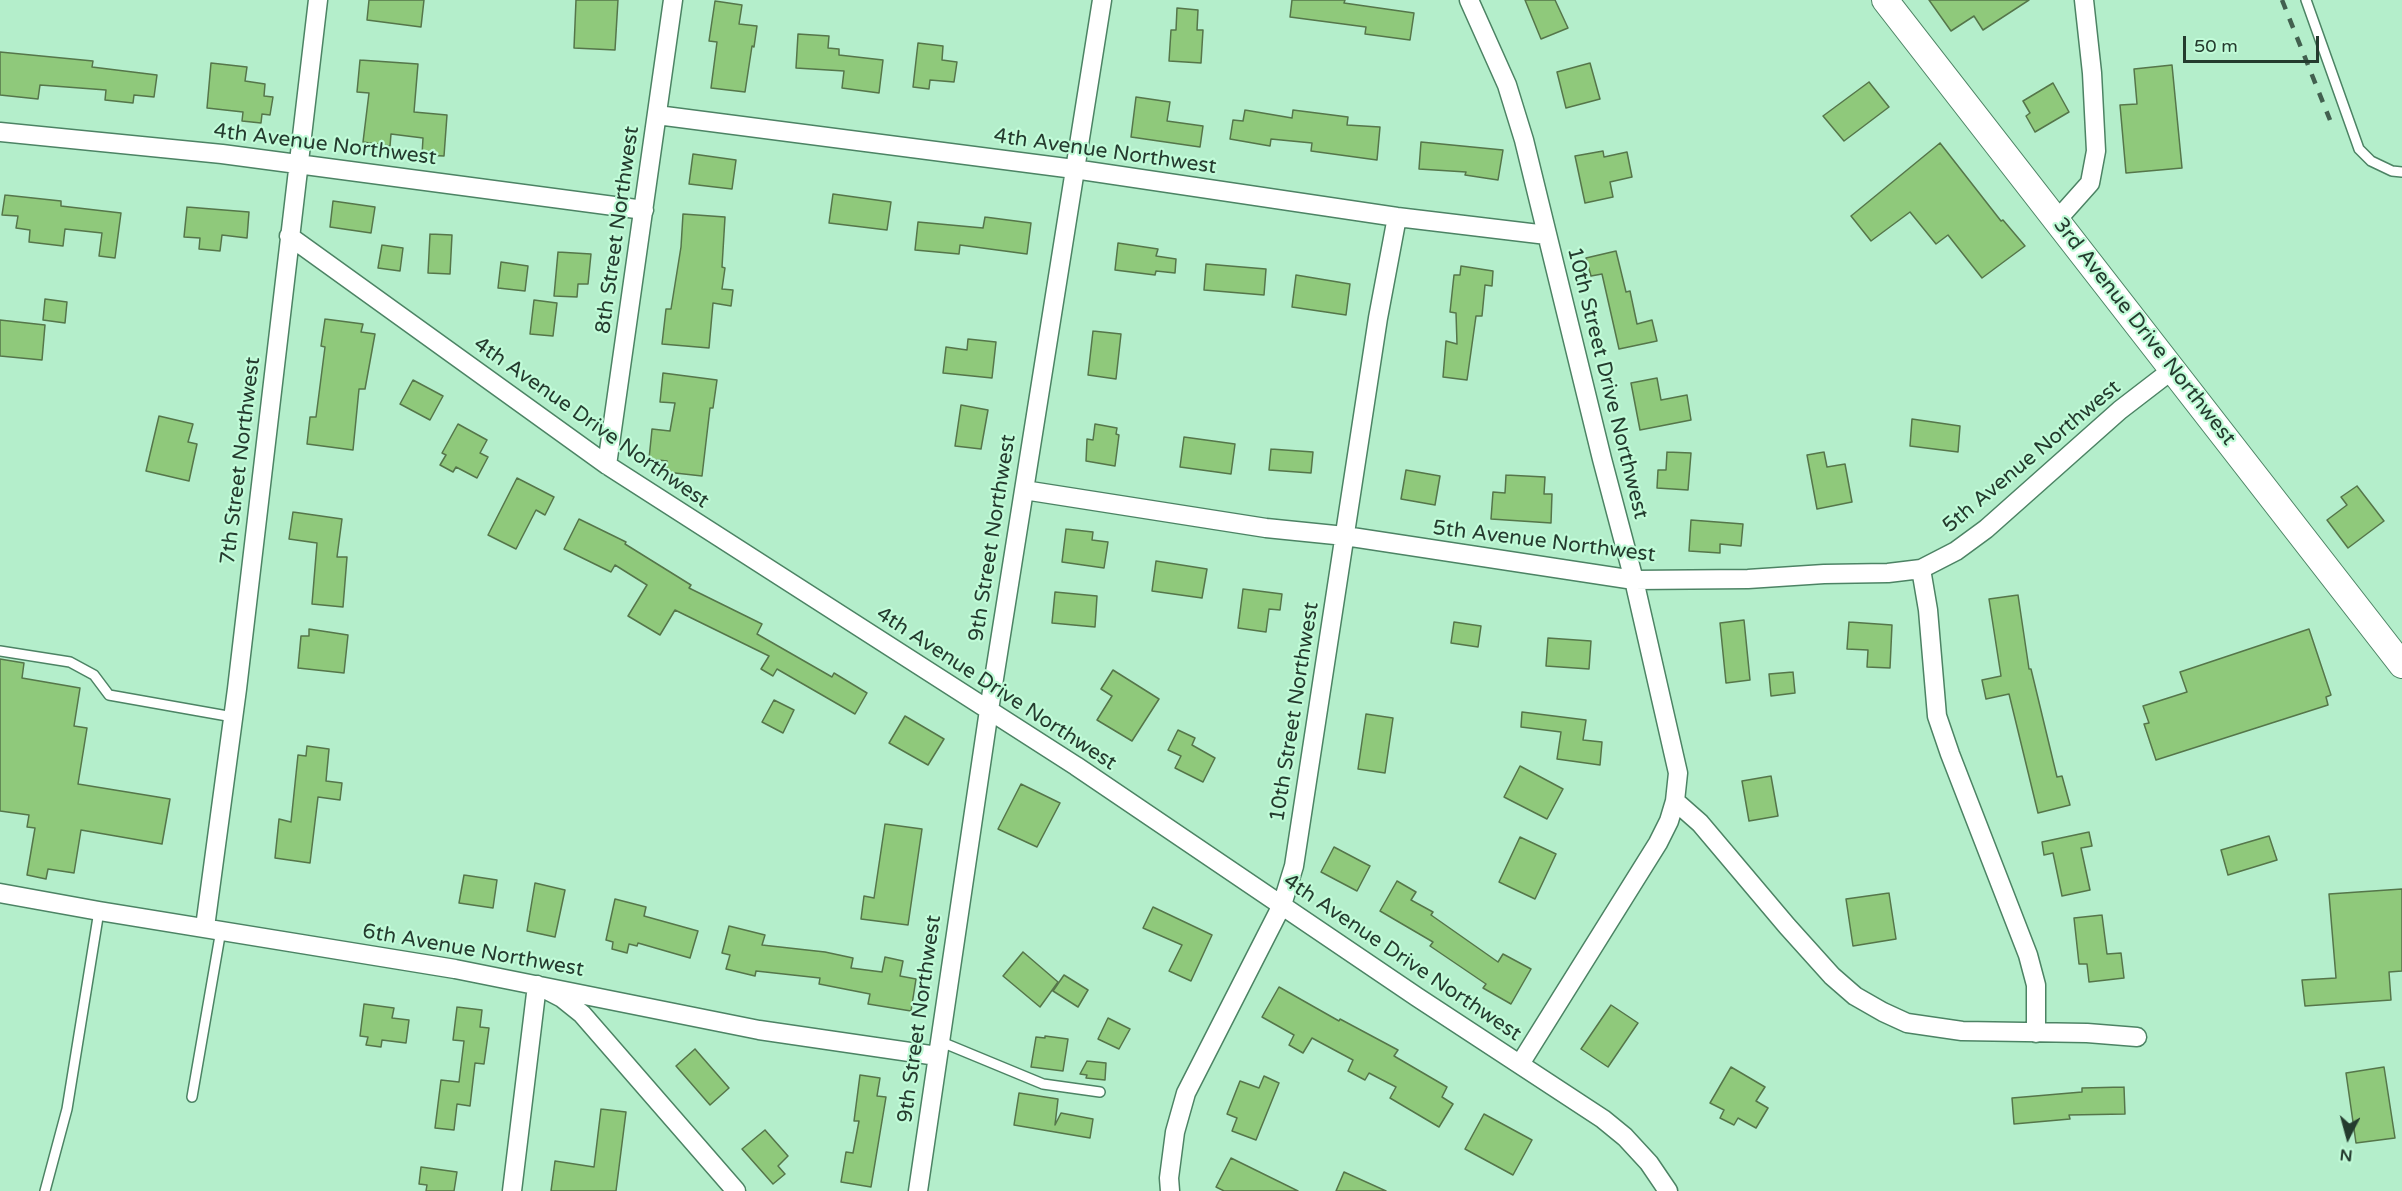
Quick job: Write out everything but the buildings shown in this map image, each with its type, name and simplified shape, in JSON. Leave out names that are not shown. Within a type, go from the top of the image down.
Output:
[{"type":"main road","name":"3rd Avenue Drive Northwest","points":[[1885,0],[2402,665]]},
{"type":"street","name":"7th Street Northwest","points":[[213,928],[233,717],[318,0]]},
{"type":"street","name":"8th Street Northwest","points":[[607,465],[673,0]]},
{"type":"street","name":"9th Street Northwest","points":[[918,1191],[989,710],[1102,0]]},
{"type":"street","name":"10th Street Drive Northwest","points":[[1469,0],[1507,85],[1524,141],[1634,580],[1678,773],[1670,821],[1520,1064]]},
{"type":"street","points":[[2057,220],[2090,183],[2096,151],[2092,73],[2084,0]]},
{"type":"street","name":"4th Avenue Northwest","points":[[657,115],[1074,169],[1397,217],[1547,235]]},
{"type":"street","name":"4th Avenue Northwest","points":[[0,132],[299,163],[644,210]]},
{"type":"street","name":"10th Street Northwest","points":[[1170,1191],[1169,1178],[1175,1132],[1186,1093],[1282,905],[1294,866],[1378,318],[1397,217]]},
{"type":"street","name":"4th Avenue Drive Northwest","points":[[290,236],[607,465],[1076,766],[1603,1119],[1625,1137],[1649,1163],[1668,1191]]},
{"type":"street","name":"5th Avenue Northwest","points":[[1024,490],[1266,528],[1345,536],[1634,580],[1748,579],[1888,573],[1922,569],[1956,551],[1986,529],[2120,410],[2172,370]]},
{"type":"street","points":[[1922,569],[1928,610],[1937,716],[2028,955],[2036,985],[2036,1033]]},
{"type":"street","points":[[1675,801],[1708,832],[1824,967],[1855,996],[1907,1023],[1962,1031],[2137,1037]]},
{"type":"street","name":"6th Avenue Northwest","points":[[0,893],[537,985],[759,1030],[938,1048]]},
{"type":"street","points":[[512,1191],[537,985],[561,998],[582,1014],[736,1191]]},
{"type":"lane","points":[[2306,0],[2359,149],[2371,160],[2392,171],[2402,172]]},
{"type":"lane","points":[[0,651],[70,662],[94,675],[109,695],[233,717]]},
{"type":"lane","points":[[45,1191],[67,1109],[99,911]]},
{"type":"lane","points":[[192,1096],[213,928]]},
{"type":"lane","points":[[938,1048],[1043,1084],[1100,1092]]},
{"type":"railway","points":[[2282,0],[2330,120]]}]
